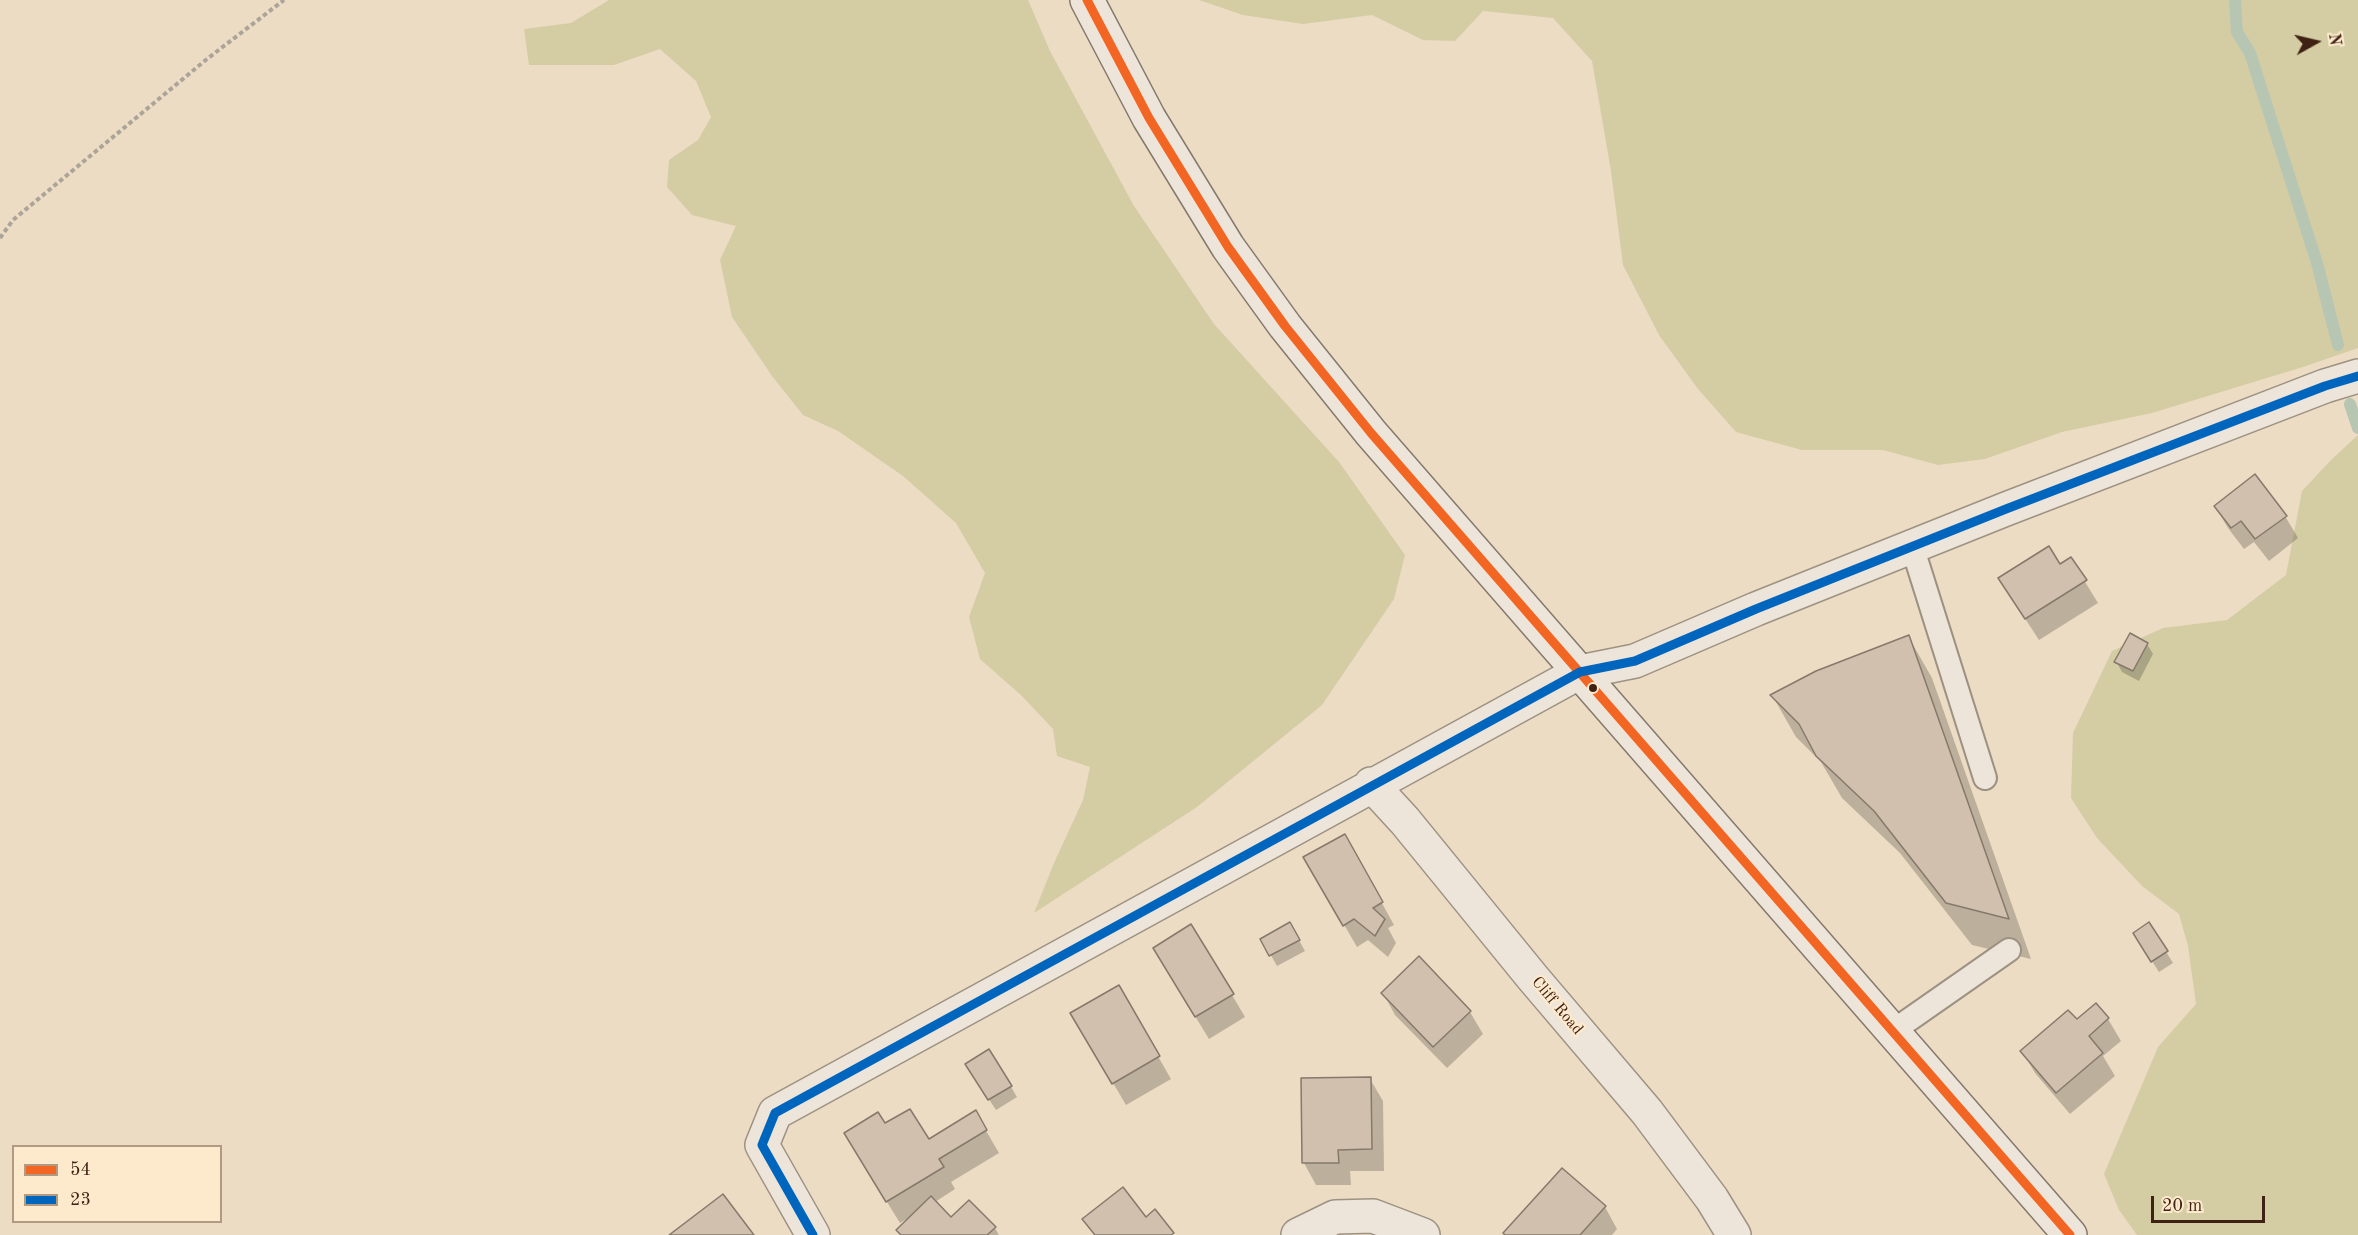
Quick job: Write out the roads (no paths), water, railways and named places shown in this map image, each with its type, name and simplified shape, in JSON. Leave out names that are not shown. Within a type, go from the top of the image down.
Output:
[{"type":"street","points":[[1087,0],[1155,128],[1228,247],[1285,326],[1371,433],[2070,1235]]},
{"type":"street","points":[[813,1235],[762,1145],[775,1113],[1371,784],[1580,672],[1635,661],[1912,546],[2325,386],[2358,376]]},
{"type":"street","name":"Cliff Road","points":[[1371,784],[1405,821],[1533,978],[1647,1112],[1712,1198],[1734,1235]]},
{"type":"street","points":[[1298,1235],[1335,1217],[1372,1216],[1423,1235]]},
{"type":"lane","points":[[1912,546],[1985,778]]},
{"type":"lane","points":[[1893,1031],[2009,950]]},
{"type":"waterway","points":[[2235,0],[2237,32],[2250,53],[2317,263],[2338,345]]},
{"type":"waterway","points":[[2350,404],[2358,428]]}]
